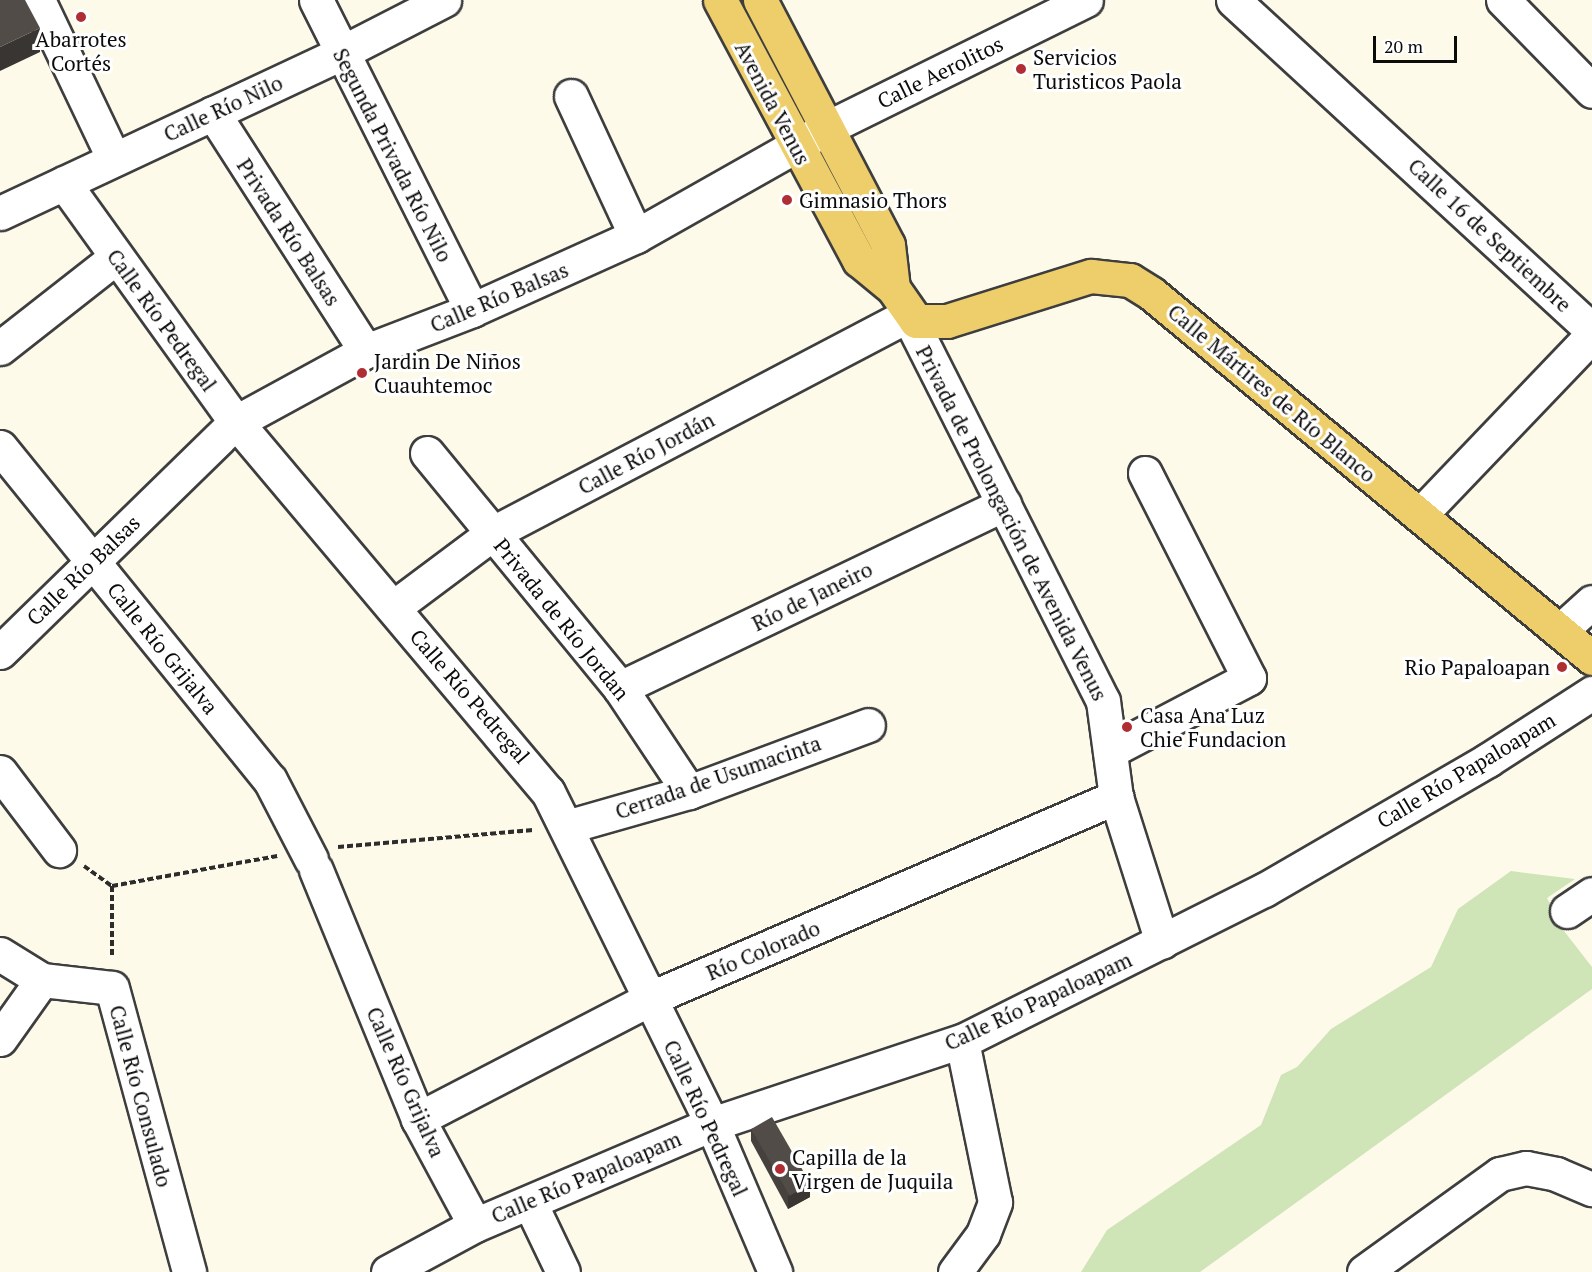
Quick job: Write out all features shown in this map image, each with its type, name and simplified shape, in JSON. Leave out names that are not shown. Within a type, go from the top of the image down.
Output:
[{"type":"main road","name":"Avenida Venus","points":[[720,0],[794,146],[859,260],[901,301]]},
{"type":"main road","name":"Avenida Venus","points":[[759,0],[888,245],[901,301]]},
{"type":"main road","name":"Calle Mártires de Río Blanco","points":[[901,301],[916,321],[936,324],[1091,276],[1130,280],[1592,658]]},
{"type":"street","points":[[38,0],[114,159]]},
{"type":"street","name":"Segunda Privada Río Nilo","points":[[316,0],[472,310]]},
{"type":"street","name":"Calle Río Nilo","points":[[0,213],[341,53],[444,0]]},
{"type":"street","name":"Calle Aerolitos","points":[[794,146],[1086,0]]},
{"type":"street","name":"Calle 16 de Septiembre","points":[[1233,0],[1387,139],[1592,330]]},
{"type":"street","points":[[1503,0],[1592,91]]},
{"type":"street","points":[[571,96],[636,236]]},
{"type":"street","name":"Privada Río Balsas","points":[[213,113],[366,351]]},
{"type":"street","name":"Calle Río Balsas","points":[[0,652],[90,560],[236,422],[366,351],[472,310],[636,236],[794,146]]},
{"type":"street","name":"Calle Río Pedregal","points":[[64,183],[236,422],[536,773],[566,827],[712,1124],[775,1272]]},
{"type":"street","points":[[0,348],[116,257]]},
{"type":"street","name":"Privada de Prolongación de Avenida Venus","points":[[901,301],[1101,695],[1116,797],[1162,942]]},
{"type":"street","name":"Calle Río Jordán","points":[[394,607],[493,533],[901,301]]},
{"type":"street","points":[[1420,515],[1592,335]]},
{"type":"street","name":"Calle Río Grijalva","points":[[0,447],[270,780],[314,865],[418,1119],[475,1225]]},
{"type":"street","name":"Privada de Río Jordan","points":[[427,453],[620,688],[689,792]]},
{"type":"street","points":[[1110,751],[1249,678],[1145,473]]},
{"type":"street","name":"Río de Janeiro","points":[[620,688],[1004,504]]},
{"type":"street","points":[[1560,632],[1592,602]]},
{"type":"street","name":"Calle Río Papaloapam","points":[[388,1272],[475,1225],[712,1124],[962,1041],[1264,890],[1488,759],[1592,693]]},
{"type":"street","name":"Cerrada de Usumacinta","points":[[566,827],[689,792],[868,725]]},
{"type":"street","points":[[0,772],[70,856]]},
{"type":"street","name":"Río Colorado","points":[[418,1119],[651,998],[1116,797]]},
{"type":"street","points":[[0,954],[42,980],[0,1039]]},
{"type":"street","name":"Calle Río Consulado","points":[[42,980],[112,988],[189,1272]]},
{"type":"street","points":[[955,1272],[983,1234],[995,1202],[962,1041]]},
{"type":"street","points":[[1371,1270],[1500,1174],[1526,1168],[1556,1173],[1592,1189]]},
{"type":"street","points":[[530,1203],[563,1272]]},
{"type":"path","points":[[70,856],[112,886],[112,988]]},
{"type":"green space","points":[[1511,871],[1575,879],[1547,898],[1564,931],[1592,967],[1592,989],[1200,1272],[1081,1272],[1107,1230],[1261,1125],[1281,1075],[1297,1067],[1331,1029],[1431,967],[1458,909]]},
{"type":"building","points":[[0,0],[25,0],[40,28],[0,47]]},
{"type":"building","name":"Capilla de la Virgen de Juquila","points":[[772,1117],[811,1184],[790,1196],[751,1129]]},
{"type":"place","name":"Abarrotes Cortés","points":[[81,17]]},
{"type":"place","name":"Servicios Turisticos Paola","points":[[1021,69]]},
{"type":"place","name":"Gimnasio Thors","points":[[787,200]]},
{"type":"place","name":"Jardin De Niños Cuauhtemoc","points":[[362,373]]},
{"type":"place","name":"Rio Papaloapan","points":[[1562,667]]},
{"type":"place","name":"Casa Ana Luz Chie Fundacion","points":[[1127,727]]},
{"type":"place","name":"Capilla de la Virgen de Juquila","points":[[780,1169]]}]
